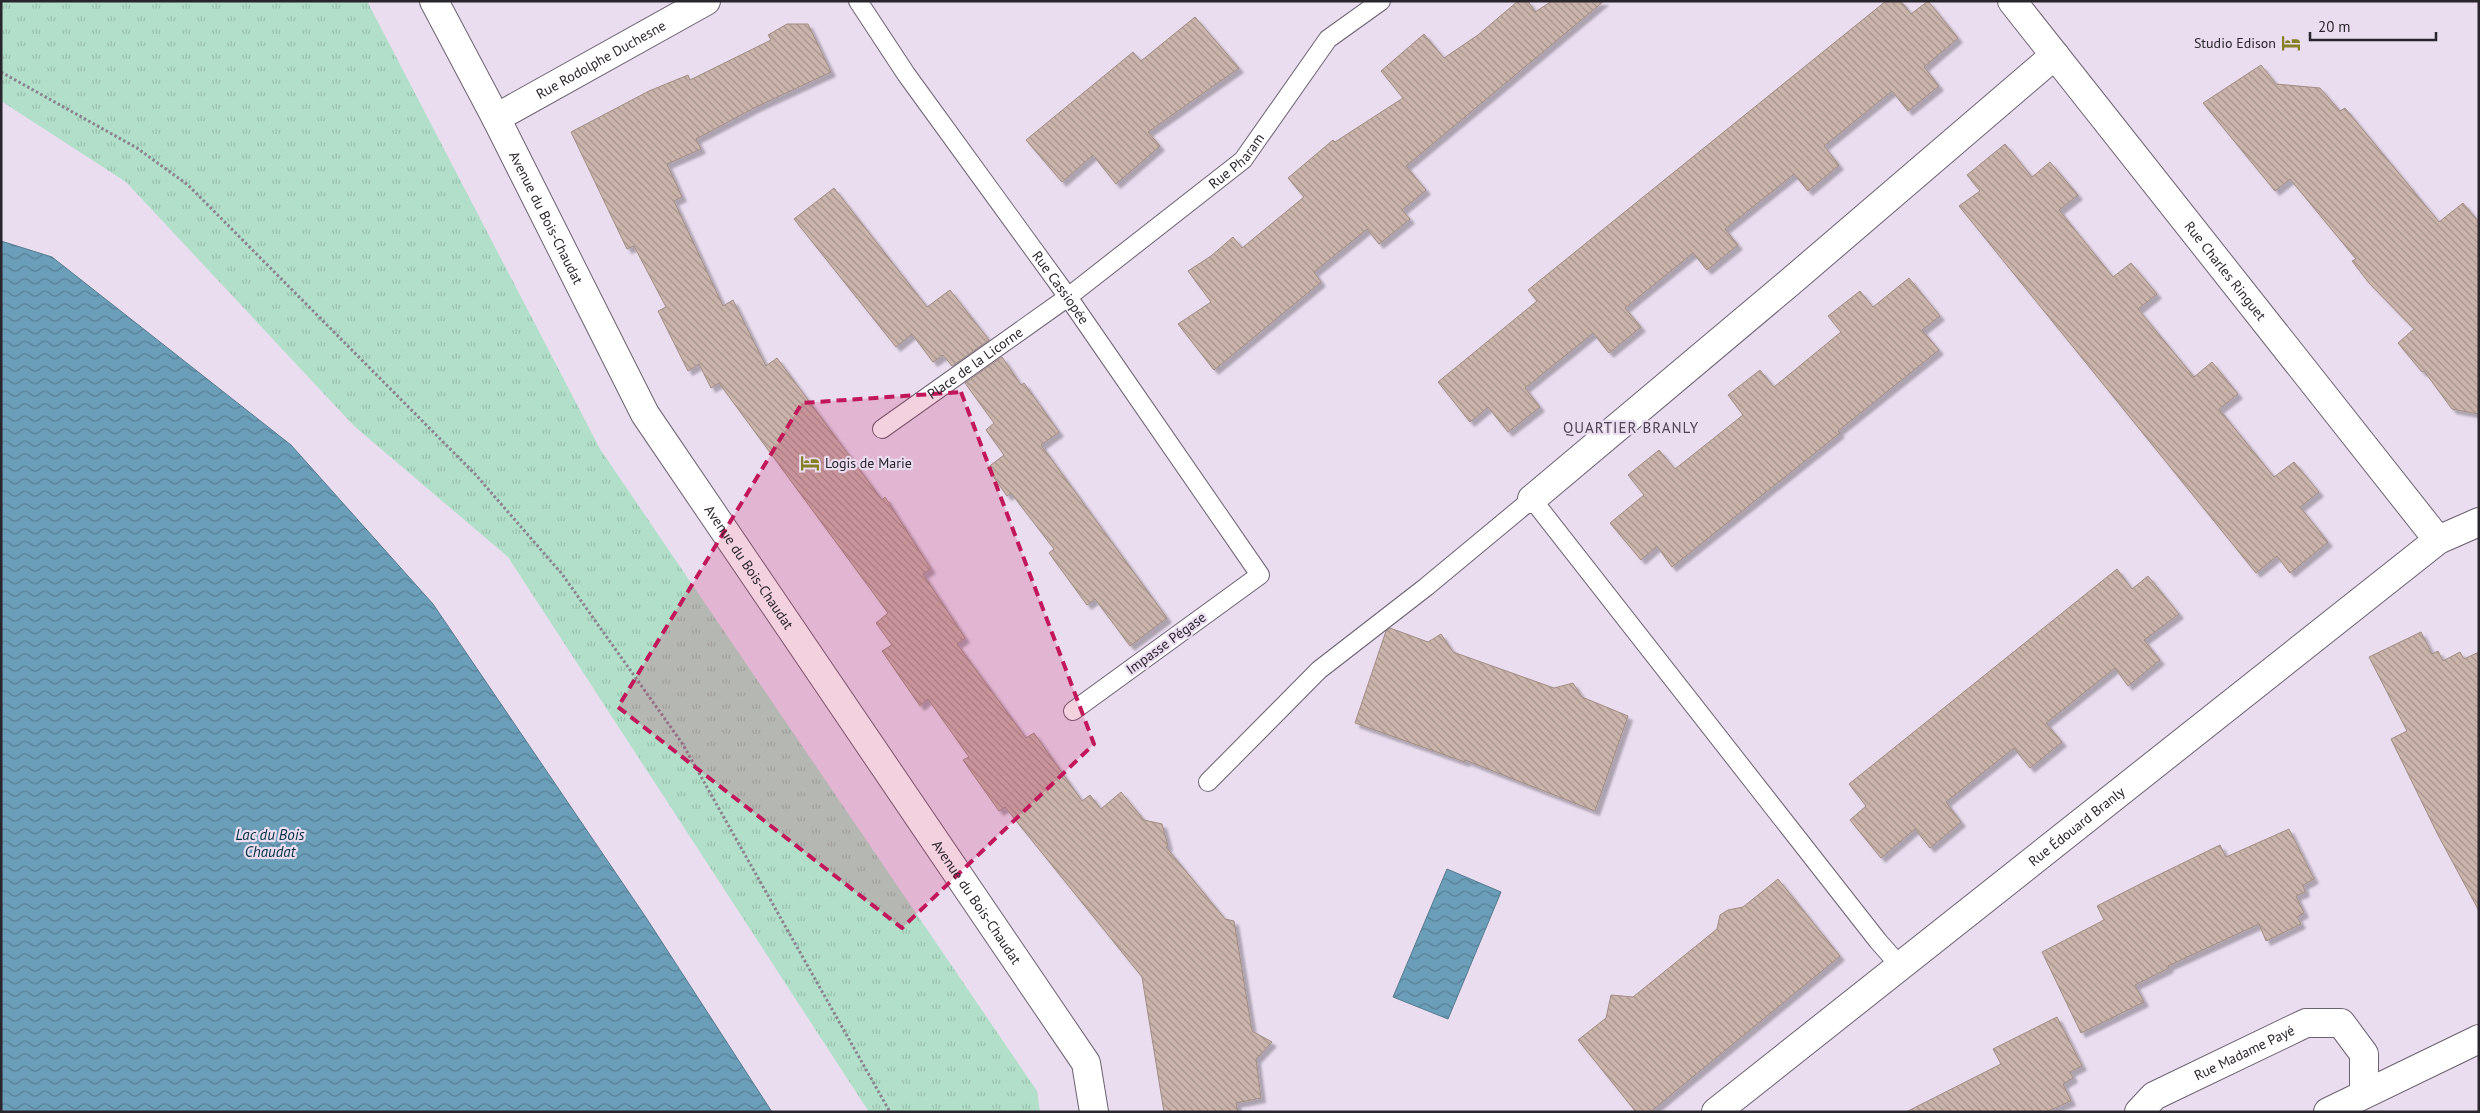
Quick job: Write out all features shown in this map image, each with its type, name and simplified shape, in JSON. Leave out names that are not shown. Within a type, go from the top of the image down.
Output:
[{"type":"street","name":"Avenue du Bois-Chaudat","points":[[434,1],[496,118],[645,414],[1086,1064],[1094,1112]]},
{"type":"street","name":"Rue Rodolphe Duchesne","points":[[496,118],[706,1]]},
{"type":"street","name":"Rue Charles Ringuet","points":[[2012,1],[2438,540]]},
{"type":"street","points":[[1532,499],[1782,290],[2055,55]]},
{"type":"street","name":"Rue Édouard Branly","points":[[1716,1112],[2438,540],[2479,522]]},
{"type":"street","name":"Rue Madame Payé","points":[[2139,1112],[2154,1096],[2306,1023],[2341,1023],[2364,1054],[2364,1094]]},
{"type":"street","points":[[2328,1112],[2479,1039]]},
{"type":"lane","name":"Rue Cassiopée","points":[[858,1],[906,74],[1068,297],[1260,575]]},
{"type":"lane","name":"Rue Pharam","points":[[1068,297],[1243,160],[1328,39],[1381,1]]},
{"type":"lane","name":"Place de la Licorne","points":[[882,429],[1068,297]]},
{"type":"lane","points":[[1208,782],[1319,670],[1426,587],[1532,499],[1872,933],[1900,966]]},
{"type":"lane","name":"Impasse Pégase","points":[[1073,711],[1260,575]]},
{"type":"path","points":[[1,72],[137,148],[188,185],[475,474],[562,574],[682,743],[890,1112]]},
{"type":"highlighted area","points":[[961,392],[1094,744],[902,928],[618,707],[802,403]]},
{"type":"green space","points":[[1,1],[367,1],[600,449],[1037,1091],[1040,1112],[869,1112],[508,557],[354,426],[126,182],[1,101]]},
{"type":"water","name":"Lac du Bois Chaudat","points":[[1,241],[52,257],[291,445],[433,604],[645,916],[772,1112],[1,1112]]},
{"type":"water","points":[[1447,869],[1501,892],[1448,1019],[1393,997]]},
{"type":"building","points":[[1518,1],[1528,1],[1535,12],[1552,1],[1604,1],[1406,166],[1426,190],[1402,210],[1410,219],[1379,244],[1367,229],[1314,272],[1321,282],[1214,370],[1178,324],[1211,302],[1188,271],[1211,256],[1233,237],[1242,248],[1304,197],[1288,178],[1333,140],[1335,142],[1403,98],[1381,71],[1424,34],[1444,58],[1478,35]]},
{"type":"building","points":[[1886,1],[1901,1],[1911,14],[1928,1],[1958,38],[1924,67],[1939,86],[1908,111],[1892,91],[1824,146],[1839,165],[1808,191],[1794,174],[1725,229],[1738,245],[1707,270],[1693,253],[1625,308],[1641,327],[1609,353],[1593,333],[1525,388],[1540,407],[1508,432],[1488,407],[1470,422],[1438,382],[1537,301],[1528,290]]},
{"type":"building","points":[[1195,17],[1239,68],[1148,132],[1160,146],[1116,184],[1093,155],[1062,182],[1026,140],[1133,52],[1141,61]]},
{"type":"building","points":[[787,24],[808,24],[831,72],[756,107],[696,139],[701,149],[667,164],[682,197],[674,201],[723,306],[733,300],[766,366],[777,358],[882,500],[885,497],[931,569],[923,574],[965,638],[957,644],[1026,738],[1034,733],[1082,801],[1090,795],[1101,809],[1121,792],[1144,820],[1162,824],[1168,846],[1166,847],[1225,919],[1234,921],[1252,1031],[1272,1042],[1256,1059],[1261,1098],[1236,1103],[1238,1112],[1164,1112],[1142,977],[1005,807],[999,811],[963,760],[969,757],[928,699],[920,706],[882,651],[892,645],[876,623],[888,613],[719,383],[711,388],[699,364],[688,371],[658,311],[666,307],[634,246],[627,249],[571,132],[649,91],[688,75],[690,80],[771,40],[768,35]]},
{"type":"building","points":[[2261,65],[2276,84],[2320,88],[2340,111],[2345,108],[2439,222],[2463,203],[2479,222],[2479,414],[2452,409],[2424,371],[2422,372],[2398,343],[2414,329],[2369,283],[2352,261],[2356,259],[2290,179],[2275,191],[2203,103]]},
{"type":"building","points":[[2005,144],[2032,177],[2050,162],[2078,195],[2059,210],[2113,277],[2131,263],[2157,294],[2138,309],[2194,377],[2212,362],[2238,394],[2219,409],[2274,477],[2294,462],[2319,492],[2300,507],[2328,542],[2290,573],[2277,556],[2256,573],[1959,206],[1980,191],[1967,175]]},
{"type":"building","points":[[834,188],[927,307],[950,290],[989,340],[952,366],[943,355],[933,362],[912,334],[896,347],[794,219]]},
{"type":"building","points":[[1909,278],[1940,316],[1922,330],[1939,350],[1838,431],[1840,433],[1672,567],[1657,546],[1641,560],[1610,523],[1644,495],[1628,475],[1659,450],[1675,469],[1743,415],[1728,395],[1760,370],[1774,387],[1841,332],[1828,316],[1860,291],[1873,307]]},
{"type":"building","points":[[1002,357],[1021,385],[1024,383],[1059,432],[1041,445],[1167,618],[1130,646],[1095,599],[1087,605],[1049,553],[1054,549],[1011,493],[1007,496],[987,468],[1004,455],[986,430],[994,423],[965,383]]},
{"type":"building","points":[[2117,569],[2132,589],[2148,576],[2179,614],[2144,640],[2160,660],[2128,686],[2115,668],[2046,723],[2062,742],[2030,768],[2014,748],[1946,802],[1961,822],[1930,848],[1915,829],[1881,858],[1850,820],[1866,806],[1849,784]]},
{"type":"building","points":[[1390,628],[1428,642],[1441,634],[1453,652],[1554,688],[1573,683],[1582,697],[1628,716],[1595,811],[1465,760],[1465,762],[1355,723],[1386,631]]},
{"type":"building","points":[[2421,632],[2432,654],[2438,651],[2443,661],[2460,652],[2464,659],[2479,652],[2479,911],[2438,835],[2391,739],[2407,731],[2369,657]]},
{"type":"building","points":[[2289,829],[2314,879],[2303,885],[2305,892],[2296,896],[2304,913],[2297,917],[2301,924],[2266,941],[2259,924],[2168,966],[2169,968],[2135,985],[2144,1002],[2081,1033],[2042,952],[2104,920],[2097,906],[2146,881],[2220,845],[2226,857]]},
{"type":"building","points":[[1778,879],[1840,956],[1650,1112],[1636,1112],[1578,1040],[1606,1018],[1611,995],[1633,997],[1717,929],[1720,915],[1728,910],[1743,907]]},
{"type":"building","points":[[2057,1017],[2082,1066],[2070,1072],[2073,1078],[2063,1084],[2071,1101],[2046,1112],[1906,1112],[2001,1064],[1993,1049]]},
{"type":"place","name":"Studio Edison","points":[[2291,43]]},
{"type":"place","name":"Logis de Marie","points":[[810,463]]},
{"type":"district","name":"QUARTIER BRANLY","points":[[1631,427]]}]
